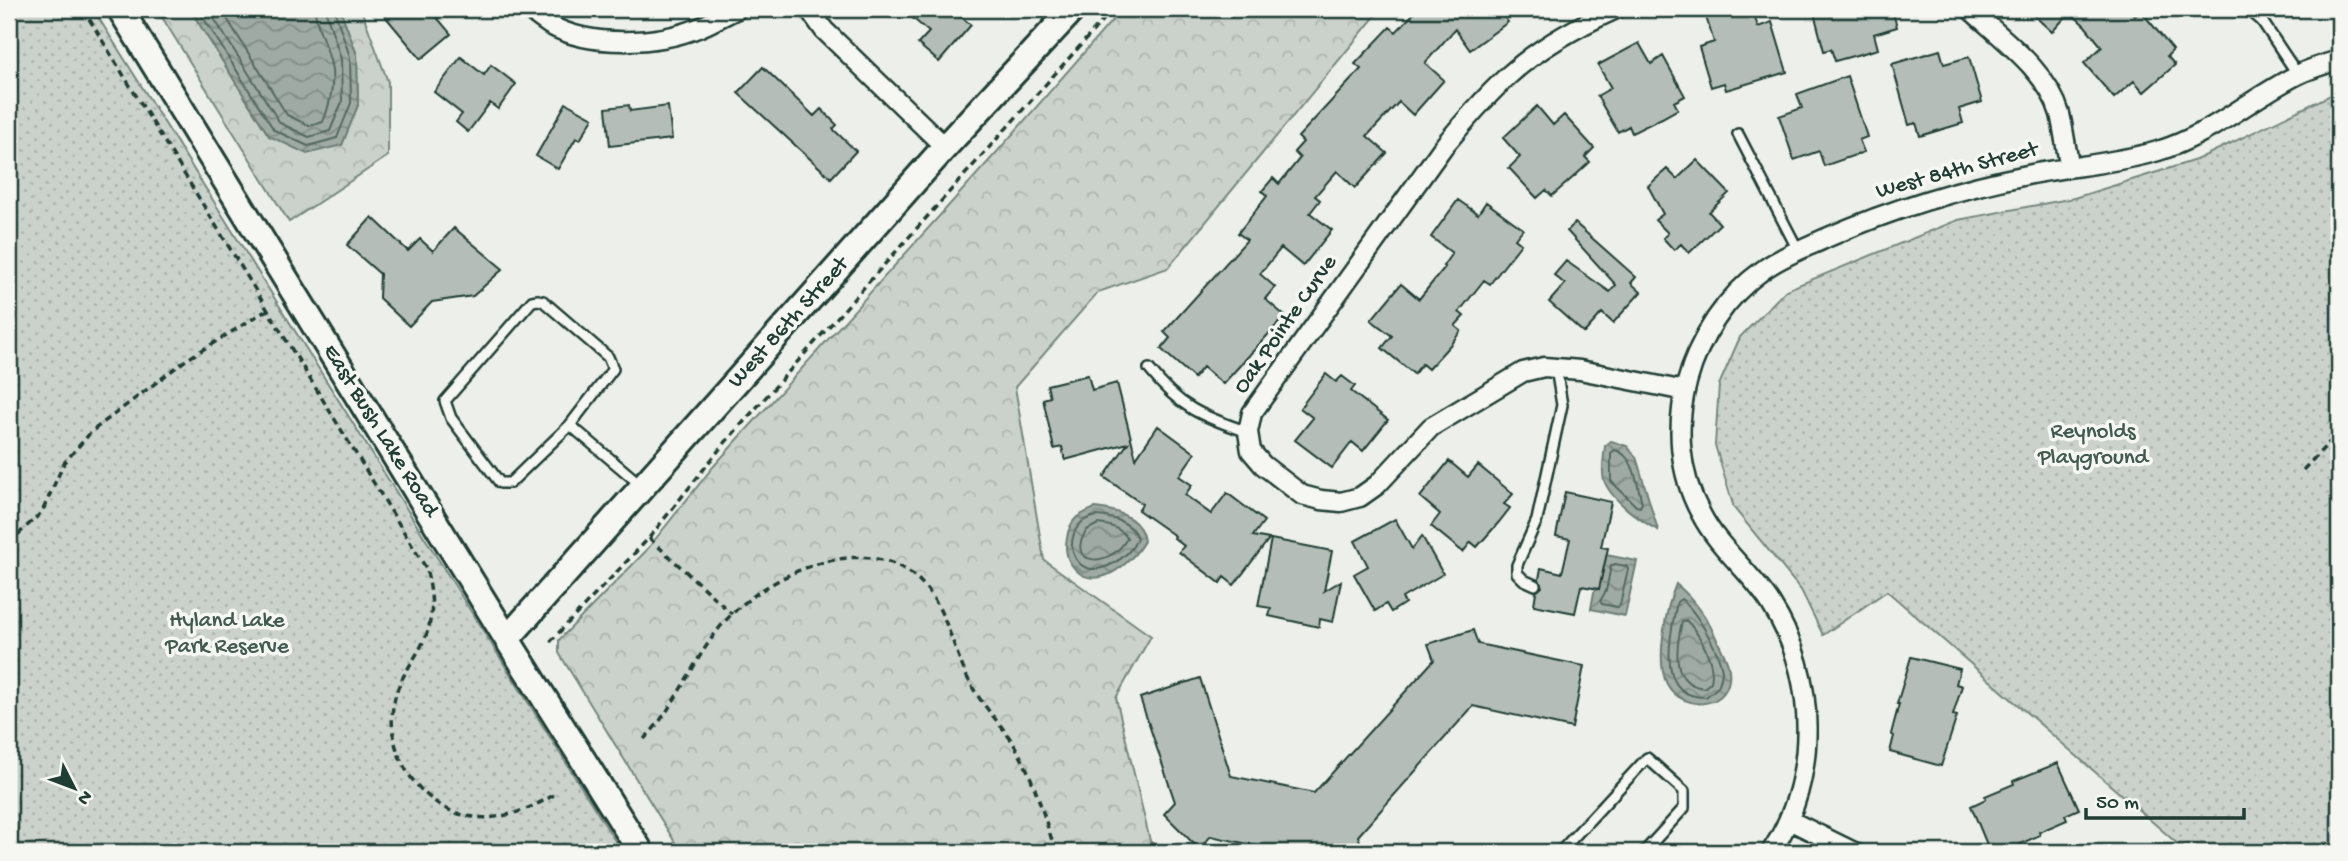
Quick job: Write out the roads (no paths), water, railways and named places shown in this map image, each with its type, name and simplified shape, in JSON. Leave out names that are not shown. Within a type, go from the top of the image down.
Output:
[{"type":"street","name":"East Bush Lake Road","points":[[120,9],[641,852]]},
{"type":"street","points":[[528,9],[551,26],[586,37],[623,42],[660,39],[697,29],[737,9]]},
{"type":"street","points":[[809,9],[824,30],[945,147]]},
{"type":"street","name":"West 86th Street","points":[[507,639],[945,147],[1073,9]]},
{"type":"street","name":"Oak Pointe Curve","points":[[1616,9],[1559,38],[1511,74],[1443,147],[1252,413],[1248,432],[1251,450],[1263,465],[1301,495],[1341,502],[1360,497],[1377,485],[1431,427],[1523,372],[1544,367],[1580,370],[1685,391]]},
{"type":"street","points":[[1970,9],[2024,58],[2040,77],[2059,113],[2070,167]]},
{"type":"street","name":"West 84th Street","points":[[1771,852],[1789,820],[1804,769],[1807,726],[1803,683],[1791,642],[1770,603],[1719,543],[1699,513],[1687,479],[1681,442],[1681,416],[1687,376],[1698,347],[1715,319],[1737,292],[1763,270],[1798,250],[1870,219],[1949,193],[2070,167],[2119,161],[2161,150],[2220,123],[2298,75],[2339,60]]},
{"type":"street","points":[[1789,820],[1854,852]]},
{"type":"lane","points":[[2248,9],[2262,21],[2298,75]]},
{"type":"lane","points":[[1738,134],[1798,250]]},
{"type":"lane","points":[[543,300],[612,362],[613,369],[570,425],[510,483],[500,483],[447,409],[445,401],[532,301],[543,300]]},
{"type":"lane","points":[[1535,585],[1517,573],[1517,565],[1537,520],[1562,405],[1556,368]]},
{"type":"lane","points":[[1149,369],[1166,390],[1185,406],[1204,417],[1248,432]]},
{"type":"lane","points":[[570,425],[643,486]]},
{"type":"lane","points":[[1560,852],[1647,758],[1684,791],[1684,808],[1644,852]]},
{"type":"water","points":[[190,9],[340,9],[357,55],[358,105],[342,145],[307,154],[269,136]]},
{"type":"water","points":[[1611,441],[1627,446],[1636,457],[1658,530],[1627,509],[1607,487],[1603,476],[1603,463],[1605,446]]},
{"type":"water","points":[[1095,508],[1126,516],[1138,526],[1144,541],[1121,567],[1100,577],[1089,577],[1071,564],[1066,544],[1074,520]]},
{"type":"water","points":[[1606,555],[1637,561],[1625,616],[1591,609]]},
{"type":"water","points":[[1676,584],[1705,617],[1728,666],[1728,683],[1724,693],[1706,703],[1684,700],[1674,694],[1664,674],[1663,634]]},
{"type":"park label","name":"Reynolds Playground","points":[[2093,445]]},
{"type":"park label","name":"Hyland Lake Park Reserve","points":[[227,634]]}]
